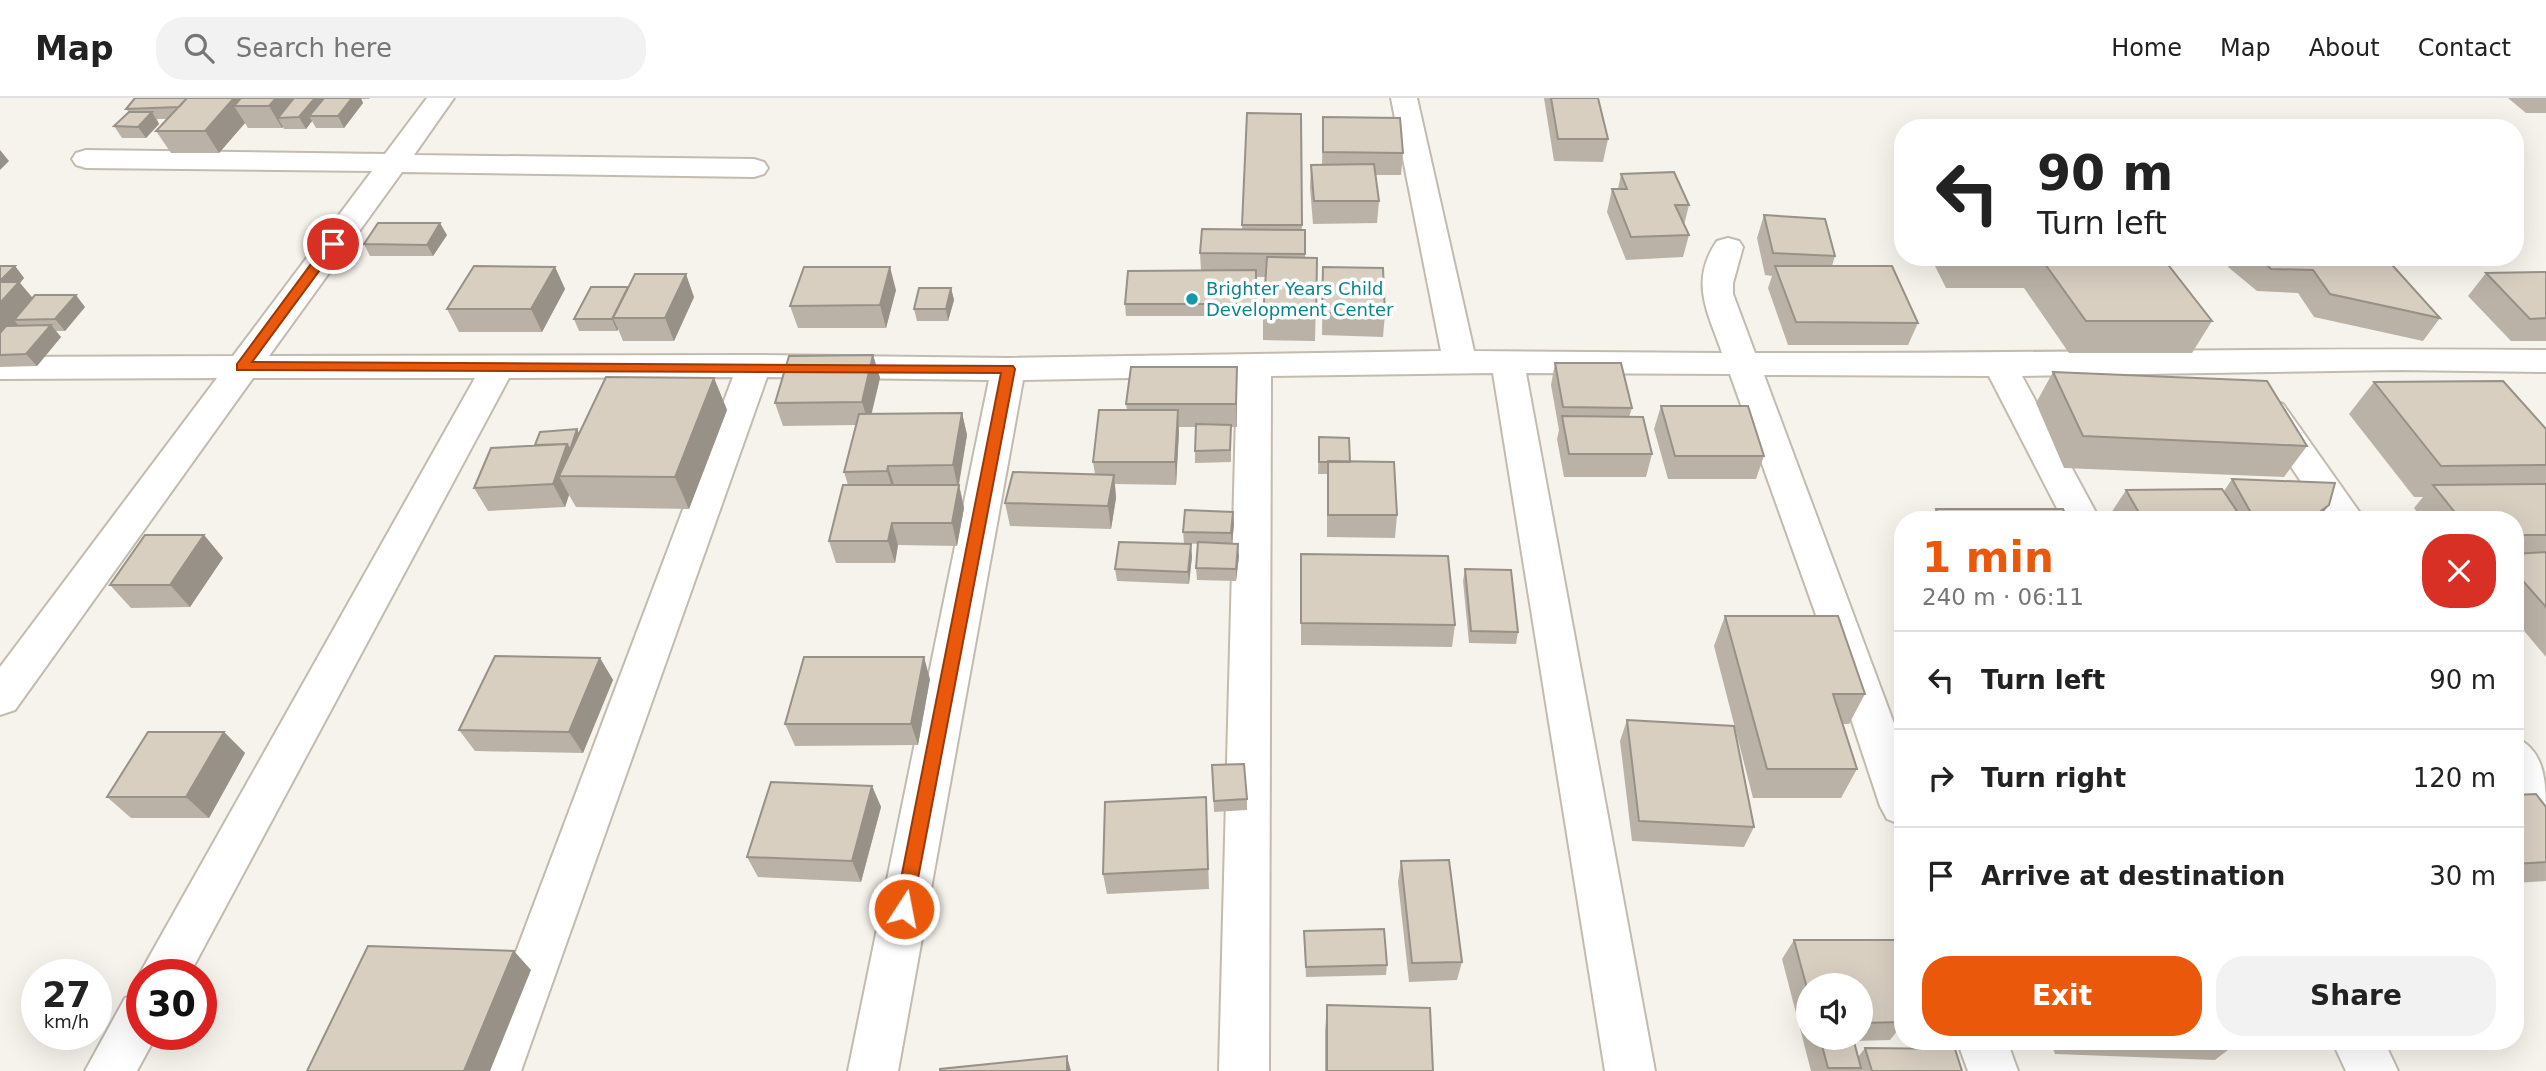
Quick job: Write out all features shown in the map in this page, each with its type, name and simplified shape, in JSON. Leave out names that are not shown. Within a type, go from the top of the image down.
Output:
[{"type":"street","points":[[0,698],[441,98]]},
{"type":"street","points":[[1404,98],[1460,362]]},
{"type":"street","points":[[86,159],[393,161],[754,168]]},
{"type":"street","points":[[1728,247],[1717,283],[1717,295],[1846,643],[1894,783]]},
{"type":"street","points":[[0,368],[754,366],[1009,369],[1460,362],[2000,365],[2481,359],[2546,361]]},
{"type":"street","points":[[2481,359],[2509,391]]},
{"type":"street","points":[[2235,362],[2341,511]]},
{"type":"street","points":[[1508,363],[1630,1071]]},
{"type":"street","points":[[1244,1071],[1254,365]]},
{"type":"street","points":[[2000,365],[2077,511]]},
{"type":"street","points":[[496,1071],[754,366]]},
{"type":"street","points":[[172,959],[498,367]]},
{"type":"street","points":[[873,1071],[1009,369]]},
{"type":"street","points":[[2524,768],[2546,799]]},
{"type":"street","points":[[110,1071],[126,1042]]},
{"type":"street","points":[[1985,1050],[1993,1071]]},
{"type":"street","points":[[2362,1050],[2373,1071]]},
{"type":"building","points":[[135,98],[187,98],[179,107],[126,109]]},
{"type":"building","points":[[187,98],[234,98],[205,131],[156,131]]},
{"type":"building","points":[[241,98],[276,98],[269,106],[234,106]]},
{"type":"building","points":[[294,98],[315,98],[299,117],[278,118]]},
{"type":"building","points":[[324,98],[352,98],[338,116],[309,116]]},
{"type":"building","points":[[1551,98],[1598,98],[1608,139],[1558,139]]},
{"type":"building","points":[[129,112],[152,112],[138,127],[114,126]]},
{"type":"building","points":[[1247,113],[1301,114],[1302,225],[1242,225]]},
{"type":"building","points":[[1323,117],[1400,118],[1403,153],[1323,152]]},
{"type":"building","points":[[1374,164],[1379,201],[1314,201],[1311,165]]},
{"type":"building","points":[[1674,172],[1689,205],[1675,205],[1689,235],[1631,237],[1612,189],[1627,189],[1621,174]]},
{"type":"building","points":[[1764,215],[1825,219],[1835,256],[1773,253]]},
{"type":"building","points":[[378,223],[440,223],[427,245],[364,244]]},
{"type":"building","points":[[1202,229],[1305,230],[1305,254],[1200,253]]},
{"type":"building","points":[[1267,257],[1317,258],[1316,318],[1263,317]]},
{"type":"building","points":[[0,266],[15,266],[0,281]]},
{"type":"building","points":[[474,266],[555,267],[531,309],[447,309]]},
{"type":"building","points":[[1775,266],[1892,266],[1918,323],[1796,322]]},
{"type":"building","points":[[2046,266],[2169,266],[2212,321],[2086,321]]},
{"type":"building","points":[[2268,266],[2393,266],[2440,318],[2330,294],[2313,270],[2271,269]]},
{"type":"building","points":[[804,267],[890,267],[880,305],[790,306]]},
{"type":"building","points":[[1323,267],[1383,268],[1385,314],[1322,313]]},
{"type":"building","name":"Brighter Years Child Development Center","points":[[1256,270],[1256,304],[1125,304],[1128,271]]},
{"type":"building","points":[[2546,272],[2546,318],[2530,319],[2486,273]]},
{"type":"building","points":[[635,274],[686,274],[665,318],[613,318]]},
{"type":"building","points":[[0,282],[19,282],[0,303]]},
{"type":"building","points":[[591,287],[628,287],[612,319],[574,319]]},
{"type":"building","points":[[919,288],[951,288],[946,309],[914,309]]},
{"type":"building","points":[[35,295],[76,295],[55,319],[14,320]]},
{"type":"building","points":[[51,325],[26,354],[0,355],[0,333],[6,326]]},
{"type":"building","points":[[873,355],[862,402],[775,403],[789,356]]},
{"type":"building","points":[[1555,363],[1621,363],[1632,408],[1563,407]]},
{"type":"building","points":[[1131,367],[1237,367],[1236,404],[1126,404]]},
{"type":"building","points":[[2053,372],[2267,381],[2307,446],[2083,436]]},
{"type":"building","points":[[606,377],[714,378],[675,477],[559,476]]},
{"type":"building","points":[[2503,381],[2546,429],[2546,465],[2441,466],[2374,382]]},
{"type":"building","points":[[1661,406],[1748,406],[1764,456],[1675,456]]},
{"type":"building","points":[[1099,410],[1178,410],[1175,462],[1093,462]]},
{"type":"building","points":[[962,413],[953,465],[888,466],[887,471],[844,472],[859,414]]},
{"type":"building","points":[[1562,416],[1643,417],[1652,454],[1569,454]]},
{"type":"building","points":[[1196,424],[1231,425],[1230,450],[1195,451]]},
{"type":"building","points":[[577,429],[570,450],[567,444],[535,445],[540,432]]},
{"type":"building","points":[[1319,437],[1349,438],[1350,462],[1319,462]]},
{"type":"building","points":[[567,444],[553,484],[474,488],[491,448]]},
{"type":"building","points":[[1328,461],[1394,462],[1397,515],[1328,515]]},
{"type":"building","points":[[1013,472],[1114,475],[1108,506],[1005,503]]},
{"type":"building","points":[[2232,479],[2335,483],[2329,505],[2321,511],[2250,511]]},
{"type":"building","points":[[2546,484],[2546,535],[2524,535],[2524,511],[2454,511],[2433,485]]},
{"type":"building","points":[[843,485],[959,485],[952,523],[892,523],[888,541],[829,541]]},
{"type":"building","points":[[2222,489],[2237,511],[2138,511],[2126,490]]},
{"type":"building","points":[[1936,509],[2064,511],[1937,511]]},
{"type":"building","points":[[1185,510],[1233,512],[1231,533],[1183,532]]},
{"type":"building","points":[[145,535],[204,535],[170,585],[110,585]]},
{"type":"building","points":[[1119,542],[1191,544],[1188,572],[1115,569]]},
{"type":"building","points":[[1198,542],[1238,544],[1236,569],[1196,568]]},
{"type":"building","points":[[2546,552],[2546,607],[2524,582],[2524,553]]},
{"type":"building","points":[[1301,554],[1448,556],[1455,625],[1301,623]]},
{"type":"building","points":[[1465,569],[1511,570],[1518,632],[1471,631]]},
{"type":"building","points":[[1725,616],[1838,616],[1865,694],[1833,694],[1857,769],[1767,769]]},
{"type":"building","points":[[495,656],[600,658],[569,732],[459,730]]},
{"type":"building","points":[[804,657],[924,657],[911,724],[785,724]]},
{"type":"building","points":[[1627,720],[1734,726],[1754,827],[1639,821]]},
{"type":"building","points":[[148,732],[224,732],[186,797],[107,797]]},
{"type":"building","points":[[1244,764],[1247,799],[1214,801],[1212,765]]},
{"type":"building","points":[[771,782],[872,786],[852,861],[747,857]]},
{"type":"building","points":[[2536,794],[2546,807],[2546,862],[2524,863],[2524,795]]},
{"type":"building","points":[[1206,797],[1208,869],[1103,874],[1105,802]]},
{"type":"building","points":[[1449,860],[1462,962],[1412,963],[1401,861]]},
{"type":"building","points":[[1384,929],[1387,965],[1306,967],[1304,931]]},
{"type":"building","points":[[1794,940],[1894,940],[1894,1022],[1873,1023],[1873,973],[1803,973]]},
{"type":"building","points":[[368,946],[514,951],[464,1071],[307,1071]]},
{"type":"building","points":[[1327,1005],[1430,1008],[1433,1071],[1327,1071]]},
{"type":"building","points":[[1823,1050],[1856,1050],[1861,1068],[1828,1068]]},
{"type":"building","points":[[1866,1050],[1955,1050],[1962,1071],[1872,1071]]},
{"type":"building","points":[[1067,1056],[1067,1071],[940,1071],[940,1069]]},
{"type":"place","name":"Brighter Years Child Development Center","points":[[1192,299]]},
{"type":"route","points":[[333,244],[242,367],[754,366],[1009,369],[904,909]]}]
